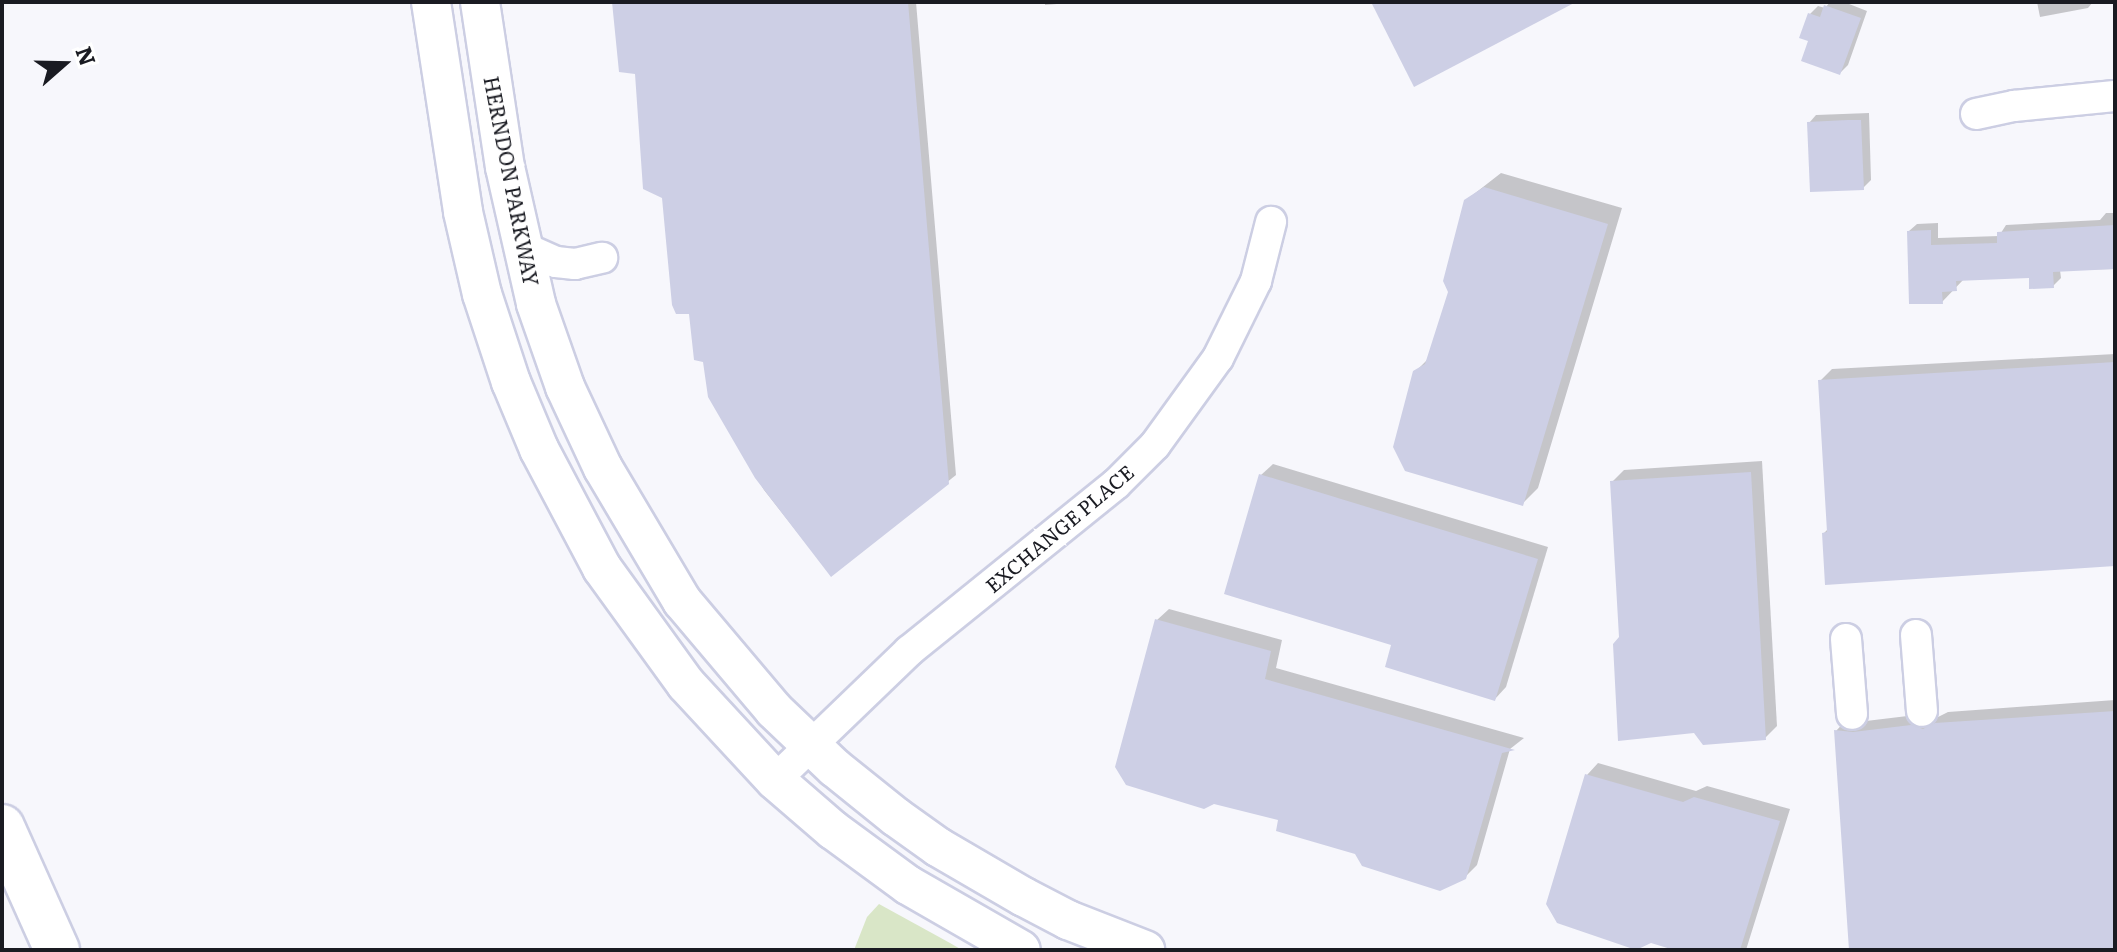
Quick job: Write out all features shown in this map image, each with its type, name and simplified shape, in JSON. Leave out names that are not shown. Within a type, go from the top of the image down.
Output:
[{"type":"highway","points":[[2,827],[57,950]]},
{"type":"main road","points":[[431,2],[472,254],[511,382],[533,437],[578,527],[629,608],[686,684],[775,780],[833,830],[908,885],[1021,950]]},
{"type":"main road","name":"HERNDON PARKWAY","points":[[480,2],[522,247],[536,304],[565,387],[625,510],[682,601],[740,673],[809,745],[896,817],[981,873],[1068,920],[1145,950]]},
{"type":"street","points":[[1976,114],[2014,106],[2115,96]]},
{"type":"street","name":"EXCHANGE PLACE","points":[[775,780],[909,651],[1116,484],[1155,445],[1218,358],[1256,281],[1271,222]]},
{"type":"street","points":[[522,247],[556,262],[575,264],[602,258]]},
{"type":"street","points":[[1916,635],[1922,711]]},
{"type":"street","points":[[1846,639],[1852,714]]},
{"type":"green space","points":[[879,904],[962,950],[854,950],[867,917]]},
{"type":"building","points":[[612,2],[908,2],[949,484],[831,577],[755,478],[708,397],[703,362],[694,360],[689,314],[676,314],[672,305],[662,198],[643,189],[635,74],[619,72]]},
{"type":"building","points":[[1371,2],[1576,2],[1414,87]]},
{"type":"building","points":[[1824,5],[1861,18],[1840,75],[1801,61],[1808,41],[1799,38],[1808,13],[1820,17]]},
{"type":"building","points":[[1861,120],[1864,190],[1810,192],[1807,122]]},
{"type":"building","points":[[1484,187],[1608,224],[1523,506],[1405,471],[1393,447],[1413,371],[1425,364],[1448,292],[1443,281],[1464,200]]},
{"type":"building","points":[[2115,225],[2115,269],[2053,272],[2054,288],[2029,289],[2029,278],[1956,281],[1957,291],[1942,292],[1943,304],[1909,304],[1907,231],[1931,230],[1931,245],[1997,243],[1997,232]]},
{"type":"building","points":[[2115,362],[2115,566],[1825,585],[1822,533],[1827,532],[1818,380]]},
{"type":"building","points":[[1751,472],[1766,740],[1703,745],[1694,733],[1618,741],[1613,644],[1619,637],[1610,481]]},
{"type":"building","points":[[1259,474],[1538,559],[1495,701],[1385,667],[1391,645],[1224,594]]},
{"type":"building","points":[[1155,619],[1271,651],[1265,679],[1515,750],[1502,753],[1466,879],[1440,891],[1362,866],[1355,854],[1276,831],[1278,820],[1214,804],[1204,809],[1126,785],[1115,767]]},
{"type":"building","points":[[2115,711],[2115,950],[1849,950],[1834,730],[1853,732],[1911,725],[1923,729],[1935,723]]},
{"type":"building","points":[[1585,774],[1683,802],[1694,797],[1780,821],[1740,950],[1674,950],[1651,943],[1636,950],[1557,923],[1546,904]]}]
